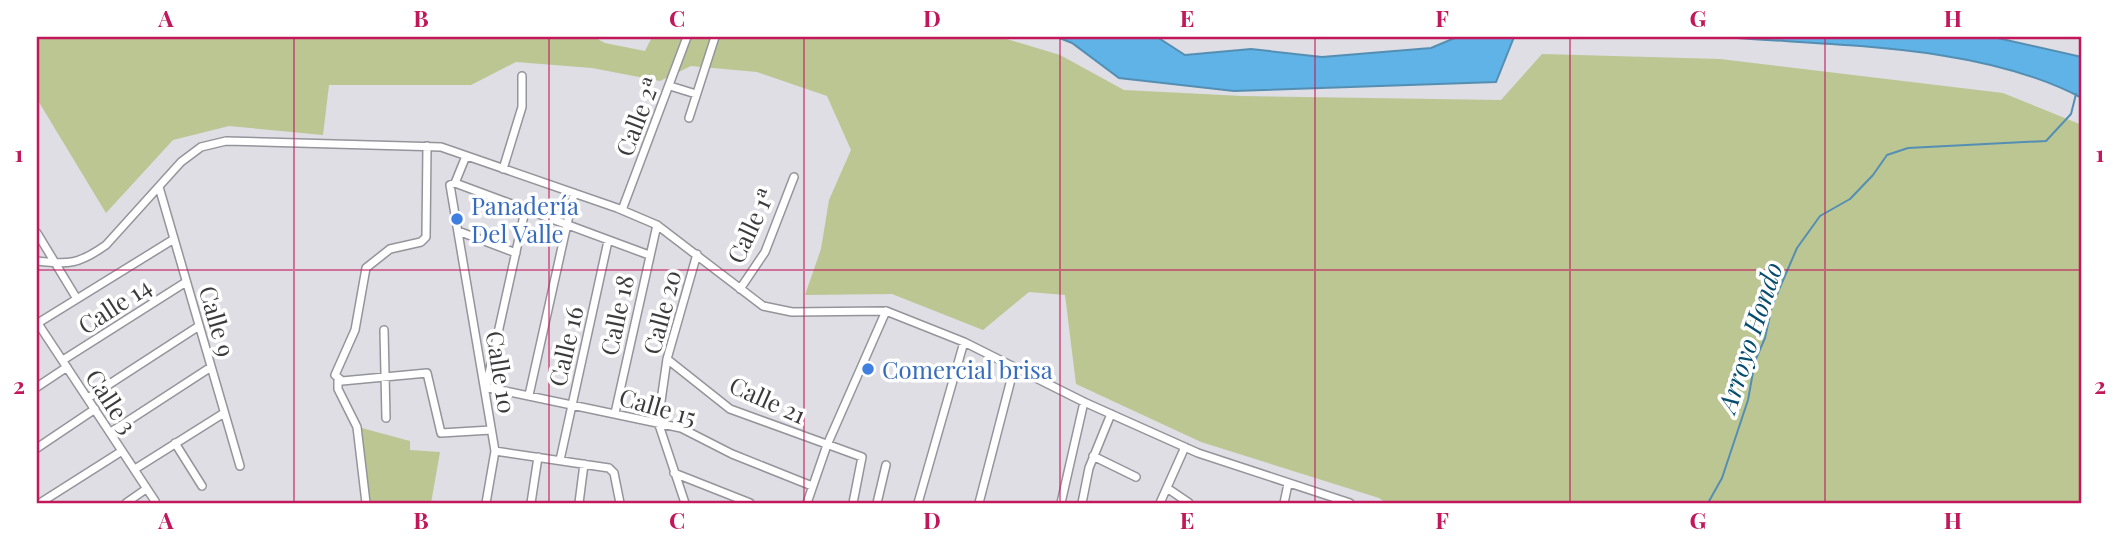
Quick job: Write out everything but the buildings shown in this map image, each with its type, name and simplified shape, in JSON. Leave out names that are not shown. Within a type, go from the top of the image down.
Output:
[{"type":"street","name":"Calle 2ª","points":[[621,210],[687,37]]},
{"type":"street","points":[[689,118],[715,37]]},
{"type":"street","points":[[503,169],[522,107],[522,76]]},
{"type":"street","points":[[670,86],[696,94]]},
{"type":"street","points":[[37,261],[72,264],[106,245],[181,162],[201,147],[226,142],[441,147],[657,225],[763,306],[782,312],[886,311],[964,342],[1084,402],[1185,447],[1345,502]]},
{"type":"street","points":[[366,503],[356,427],[343,400],[335,371],[355,330],[366,268],[390,249],[421,242],[426,237],[427,146]]},
{"type":"street","points":[[466,156],[454,183],[649,255]]},
{"type":"street","name":"Calle 1ª","points":[[740,289],[765,252],[794,177]]},
{"type":"street","name":"Calle 10","points":[[454,183],[450,188],[495,450],[612,469],[620,503]]},
{"type":"street","name":"Calle 9","points":[[159,187],[240,466]]},
{"type":"street","points":[[529,395],[574,193]]},
{"type":"street","points":[[486,387],[525,211]]},
{"type":"street","name":"Calle 18","points":[[615,413],[657,225]]},
{"type":"street","points":[[458,231],[516,253]]},
{"type":"street","points":[[37,233],[77,299]]},
{"type":"street","points":[[37,323],[174,239]]},
{"type":"street","name":"Calle 16","points":[[561,460],[608,241]]},
{"type":"street","name":"Calle 20","points":[[658,422],[667,359],[696,254]]},
{"type":"street","name":"Calle 14","points":[[37,387],[65,364],[186,282]]},
{"type":"street","points":[[807,503],[827,445],[886,311]]},
{"type":"street","name":"Calle 3","points":[[37,323],[155,502]]},
{"type":"street","points":[[88,398],[199,326]]},
{"type":"street","points":[[384,330],[386,418]]},
{"type":"street","points":[[918,503],[964,342]]},
{"type":"street","name":"Calle 21","points":[[667,359],[730,409],[862,457],[853,503]]},
{"type":"street","points":[[111,432],[211,367]]},
{"type":"street","points":[[979,503],[1014,368]]},
{"type":"street","points":[[338,378],[342,381],[424,373],[429,376],[439,430],[443,435],[491,430]]},
{"type":"street","name":"Calle 15","points":[[486,387],[681,428],[732,454],[812,486]]},
{"type":"street","points":[[1061,503],[1084,402]]},
{"type":"street","points":[[37,448],[95,409]]},
{"type":"street","points":[[135,469],[224,413]]},
{"type":"street","points":[[1082,503],[1093,456],[1111,414]]},
{"type":"street","points":[[658,422],[685,503]]},
{"type":"street","points":[[175,443],[202,486]]},
{"type":"street","points":[[1160,503],[1185,447]]},
{"type":"street","points":[[486,503],[495,450]]},
{"type":"street","points":[[40,503],[122,451]]},
{"type":"street","points":[[1093,456],[1136,477]]},
{"type":"street","points":[[531,503],[538,457]]},
{"type":"street","points":[[579,503],[584,464]]},
{"type":"street","points":[[877,503],[886,465]]},
{"type":"street","points":[[674,473],[750,503]]},
{"type":"street","points":[[1284,503],[1288,484]]},
{"type":"street","points":[[1167,488],[1189,503]]},
{"type":"street","points":[[126,503],[146,489]]},
{"type":"green space","points":[[37,37],[594,37],[605,43],[645,51],[652,37],[1000,37],[1060,55],[1124,90],[1242,96],[1501,100],[1542,54],[1720,59],[2003,93],[2082,125],[2082,503],[1386,503],[1379,498],[1201,442],[1076,384],[1065,295],[1029,292],[983,330],[892,294],[805,295],[821,249],[829,200],[851,150],[827,96],[757,72],[691,66],[660,81],[592,68],[516,62],[471,85],[329,85],[323,135],[229,126],[173,140],[106,213],[37,99]]},
{"type":"green space","points":[[358,427],[410,441],[410,450],[440,452],[431,503],[367,503]]},
{"type":"water","points":[[1057,37],[1157,37],[1185,55],[1251,49],[1322,57],[1431,48],[1457,37],[1514,37],[1496,82],[1234,91],[1119,78],[1072,43]]},
{"type":"water","points":[[1724,37],[1993,37],[2082,57],[2082,98],[2042,80],[1954,57],[1860,46]]},
{"type":"waterway","name":"Arroyo Hondo","points":[[1708,503],[1722,478],[1748,400],[1755,361],[1765,338],[1772,306],[1797,248],[1820,216],[1850,199],[1873,175],[1887,155],[1908,148],[2046,141],[2071,114],[2076,94]]},
{"type":"place","name":"Panadería Del Valle","points":[[457,219]]},
{"type":"place","name":"Comercial brisa","points":[[868,369]]}]
